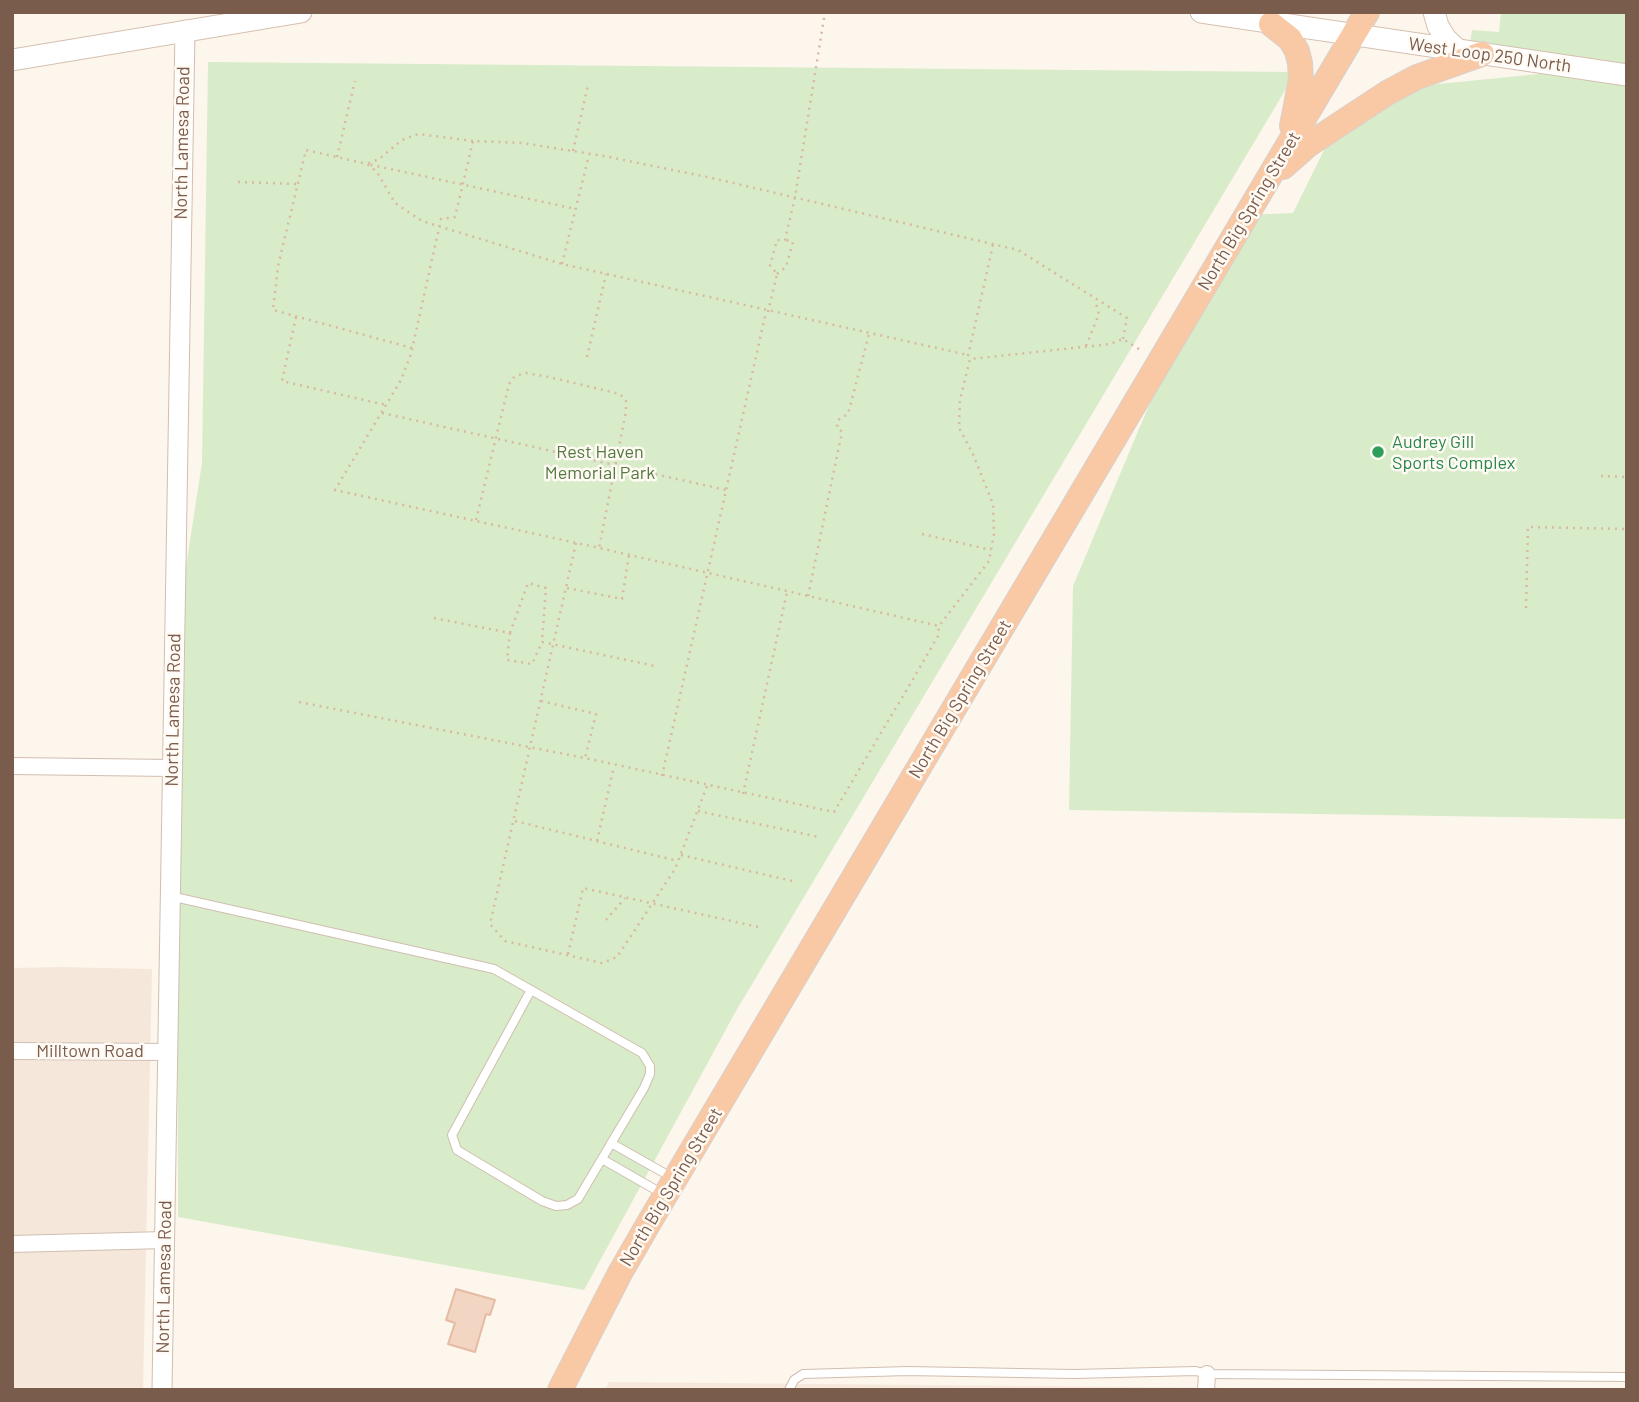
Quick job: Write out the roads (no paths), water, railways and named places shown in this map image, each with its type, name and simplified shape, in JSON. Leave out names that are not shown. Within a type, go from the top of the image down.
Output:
[{"type":"highway","name":"North Big Spring Street","points":[[560,1390],[620,1273],[1367,12]]},
{"type":"highway","points":[[1266,23],[1290,40],[1300,63],[1299,93],[1287,147]]},
{"type":"highway","points":[[1269,178],[1308,145],[1387,93],[1471,52]]},
{"type":"main road","points":[[12,60],[301,12]]},
{"type":"main road","name":"West Loop 250 North","points":[[1200,12],[1627,75]]},
{"type":"main road","points":[[1266,23],[1296,12]]},
{"type":"main road","points":[[1434,12],[1446,39],[1471,52]]},
{"type":"street","name":"North Lamesa Road","points":[[162,1390],[185,30]]},
{"type":"street","points":[[12,766],[173,768]]},
{"type":"street","name":"Milltown Road","points":[[12,1051],[168,1052]]},
{"type":"street","points":[[12,1244],[165,1240]]},
{"type":"lane","points":[[170,896],[494,969],[642,1052],[648,1058],[650,1074],[578,1199],[567,1205],[556,1206],[542,1201],[457,1150],[453,1141],[454,1127],[531,990]]},
{"type":"lane","points":[[611,1143],[671,1187]]},
{"type":"lane","points":[[602,1159],[671,1187]]},
{"type":"lane","points":[[789,1390],[794,1380],[803,1374],[908,1371],[1074,1374],[1196,1371],[1207,1382],[1627,1377]]},
{"type":"place","name":"Audrey Gill Sports Complex","points":[[1378,452]]},
{"type":"park label","name":"Rest Haven Memorial Park","points":[[600,462]]}]
